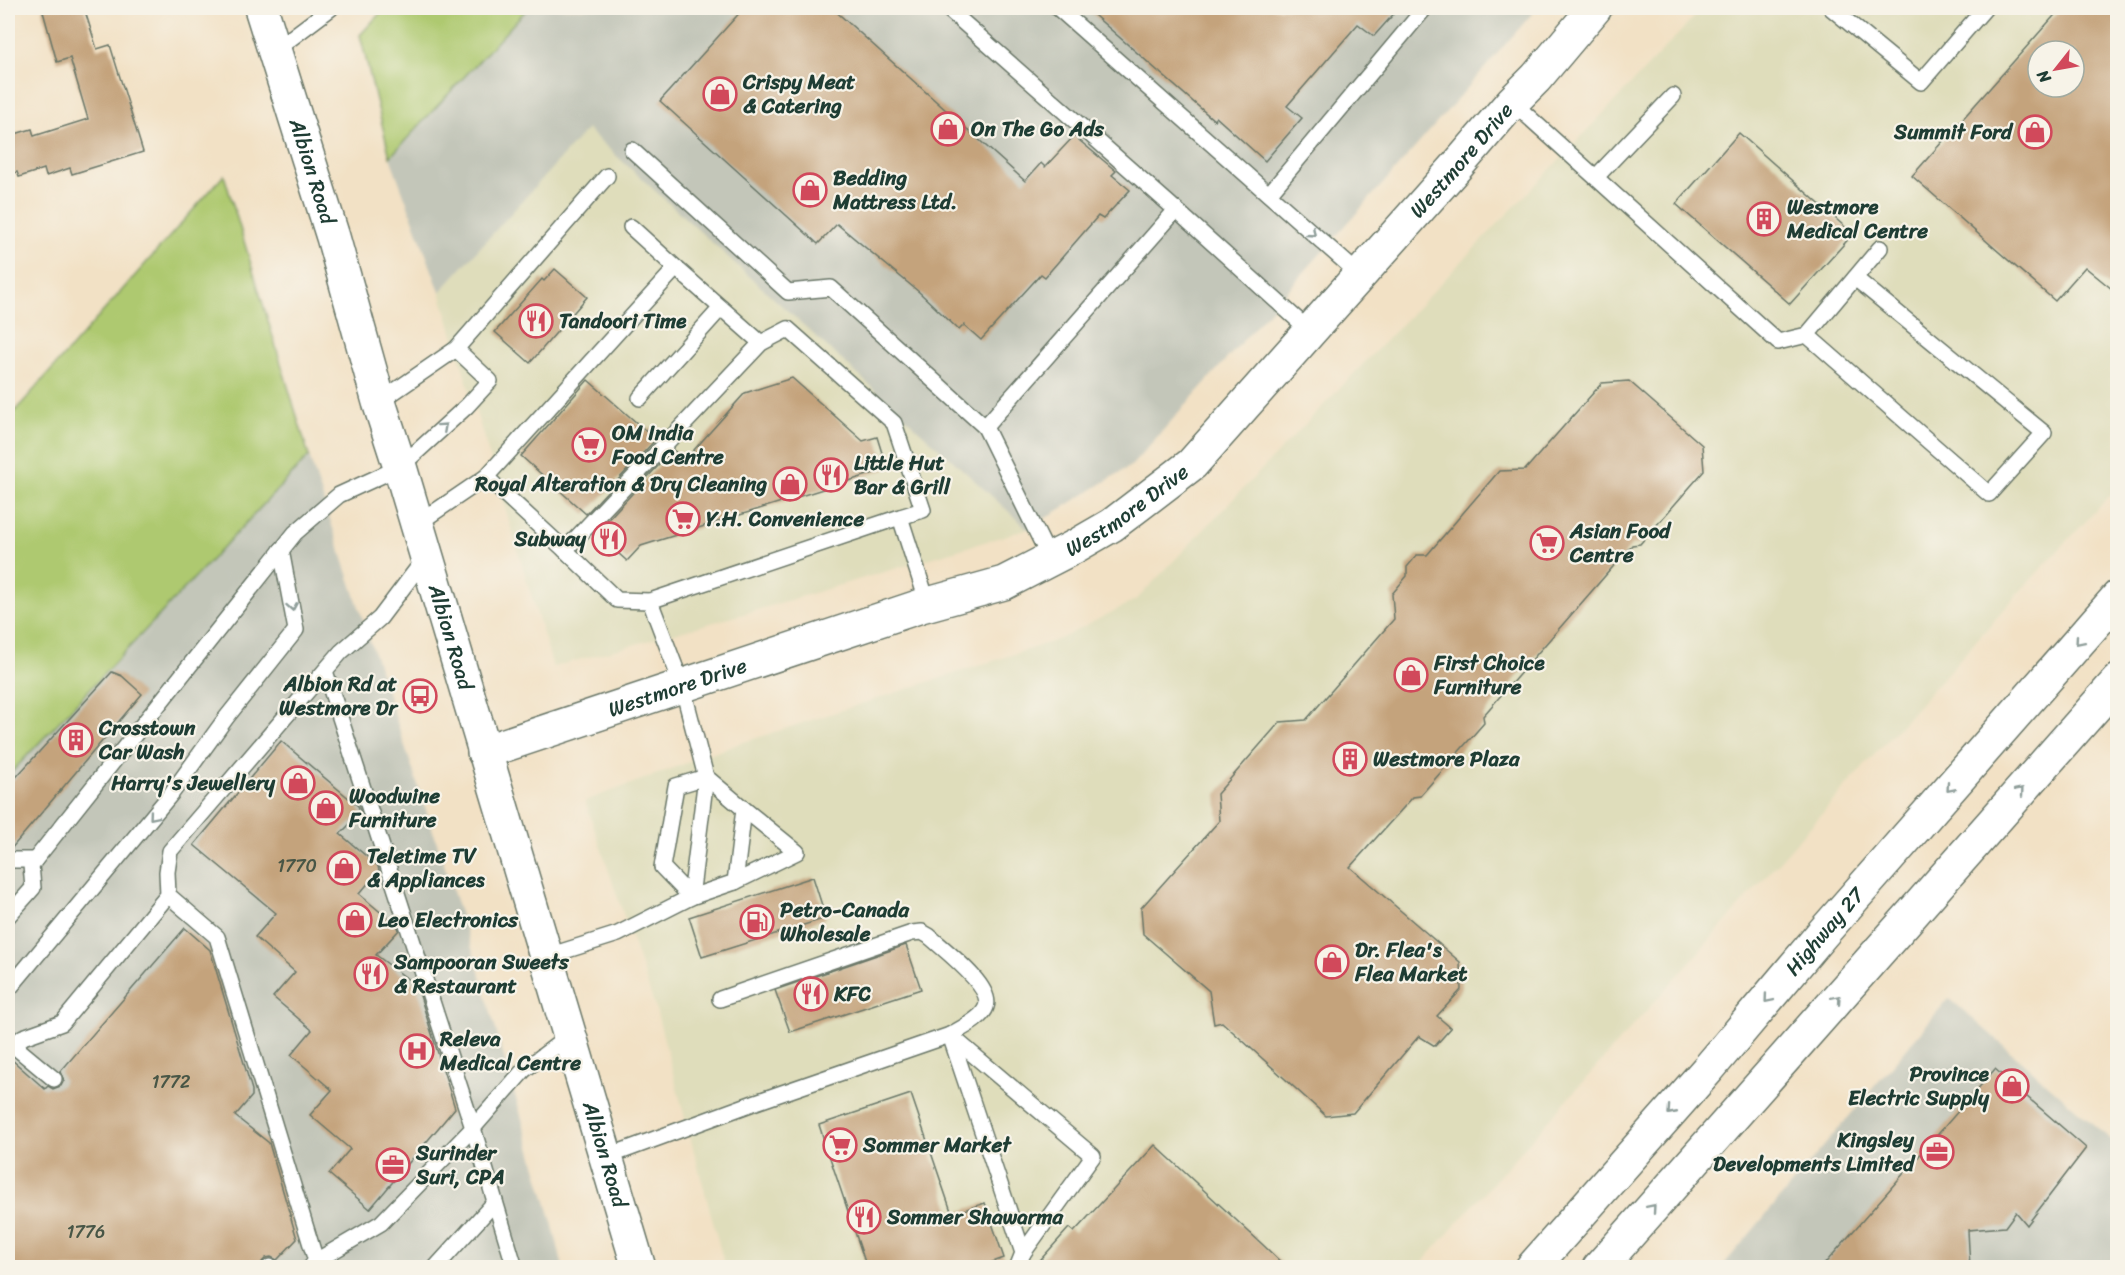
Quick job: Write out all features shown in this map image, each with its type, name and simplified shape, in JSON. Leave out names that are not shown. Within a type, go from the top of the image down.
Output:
[{"type":"main road","name":"Albion Road","points":[[261,8],[333,237],[379,402],[639,1268]]},
{"type":"main road","name":"Westmore Drive","points":[[484,752],[928,604],[1004,583],[1112,525],[1192,464],[1361,276],[1512,102],[1536,78],[1595,8]]},
{"type":"main road","name":"Highway 27","points":[[1532,1268],[2118,597]]},
{"type":"main road","points":[[1614,1256],[2118,681]]},
{"type":"lane","points":[[274,51],[331,8]]},
{"type":"lane","points":[[947,8],[1311,332]]},
{"type":"lane","points":[[1058,8],[1361,276]]},
{"type":"lane","points":[[1269,194],[1425,8]]},
{"type":"lane","points":[[1831,8],[1921,82],[1985,8]]},
{"type":"lane","points":[[1596,177],[1673,96]]},
{"type":"lane","points":[[1512,102],[1778,342],[1807,335],[1880,248]]},
{"type":"lane","points":[[632,150],[788,292],[831,288],[984,427],[1050,559]]},
{"type":"lane","points":[[379,402],[456,350],[607,176]]},
{"type":"lane","points":[[984,427],[1176,210]]},
{"type":"lane","points":[[631,227],[762,344]]},
{"type":"lane","points":[[417,524],[486,477],[676,268]]},
{"type":"lane","points":[[1807,335],[1989,494],[2044,434],[1854,278]]},
{"type":"lane","points":[[640,398],[721,308]]},
{"type":"lane","points":[[486,477],[617,600],[650,602],[922,510],[894,423],[788,329],[762,344],[565,550]]},
{"type":"lane","points":[[8,916],[33,888],[30,865],[295,533],[339,495],[400,467],[467,406],[490,381],[456,350]]},
{"type":"lane","points":[[900,517],[928,604]]},
{"type":"lane","points":[[8,990],[171,794],[226,718],[296,630],[281,550]]},
{"type":"lane","points":[[54,1079],[10,1048],[23,1037],[62,1023],[168,895],[167,872],[170,851],[341,652],[380,618],[426,556]]},
{"type":"lane","points":[[650,602],[682,685],[706,777],[691,897]]},
{"type":"lane","points":[[325,670],[473,1128],[515,1268]]},
{"type":"lane","points":[[546,957],[618,934],[691,897],[735,882],[797,852],[706,777]]},
{"type":"lane","points":[[691,897],[662,867],[676,786],[706,777]]},
{"type":"lane","points":[[735,882],[744,809]]},
{"type":"lane","points":[[8,860],[35,860]]},
{"type":"lane","points":[[168,895],[217,936],[313,1264],[381,1223],[473,1128],[524,1070],[569,1036]]},
{"type":"lane","points":[[606,1157],[950,1035],[973,1022],[986,1007],[987,999],[980,984],[922,932],[912,933],[720,999]]},
{"type":"lane","points":[[950,1035],[1020,1260]]},
{"type":"lane","points":[[950,1035],[1093,1156],[1020,1260]]},
{"type":"lane","points":[[435,1268],[495,1202]]},
{"type":"shaded area","points":[[528,8],[1537,8],[1132,465],[1028,529],[587,129],[440,292],[390,157]]},
{"type":"shaded area","points":[[1703,8],[2117,8],[2117,488],[2023,588],[1418,1267],[725,1267],[656,1010],[585,801],[735,745],[1060,639],[1137,599]]},
{"type":"shaded area","points":[[587,128],[1028,529],[740,615],[553,667],[440,292]]},
{"type":"shaded area","points":[[309,456],[475,958],[563,1267],[8,1267],[8,776]]},
{"type":"shaded area","points":[[1949,998],[2117,1145],[2117,1267],[1721,1268]]},
{"type":"green space","points":[[385,8],[528,8],[390,157],[360,35]]},
{"type":"green space","points":[[224,175],[309,456],[8,776],[8,419]]},
{"type":"building","points":[[42,8],[84,8],[97,49],[110,45],[143,152],[72,174],[70,168],[46,176],[44,169],[19,177],[17,172],[8,175],[8,136],[32,129],[34,136],[88,119],[70,58],[57,62]]},
{"type":"building","points":[[744,8],[832,8],[1025,181],[1041,163],[1045,167],[1074,136],[1116,171],[1112,175],[1130,190],[1103,219],[1098,216],[1045,277],[1041,274],[981,340],[964,325],[959,330],[919,292],[837,224],[818,244],[660,101]]},
{"type":"building","points":[[1086,8],[1399,8],[1374,36],[1358,24],[1287,106],[1302,118],[1265,161],[1216,117],[1214,120]]},
{"type":"building","name":"Summit Ford","points":[[2061,8],[2118,8],[2118,294],[2085,267],[2055,301],[1912,176],[2026,47],[2026,99],[2086,99],[2086,39],[2034,39]]},
{"type":"building","name":"Westmore Medical Centre","points":[[1739,133],[1853,234],[1790,304],[1676,204]]},
{"type":"building","name":"Tandoori Time","points":[[555,269],[587,297],[530,363],[495,332],[542,279],[544,281]]},
{"type":"building","points":[[792,378],[863,441],[877,437],[887,469],[641,546],[627,561],[599,536],[604,530],[601,527],[673,450],[685,460],[745,393]]},
{"type":"building","name":"OM India Food Centre","points":[[588,380],[646,431],[649,427],[659,436],[586,514],[521,456]]},
{"type":"building","name":"Westmore Plaza","points":[[1629,381],[1702,445],[1704,471],[1640,544],[1632,545],[1483,716],[1484,723],[1420,796],[1413,797],[1350,867],[1460,962],[1461,990],[1437,1016],[1451,1028],[1435,1046],[1419,1036],[1353,1113],[1326,1116],[1222,1022],[1214,1024],[1209,991],[1143,934],[1141,908],[1219,821],[1217,794],[1280,722],[1306,720],[1394,619],[1392,594],[1407,576],[1407,567],[1417,555],[1427,555],[1499,471],[1525,470],[1602,383]]},
{"type":"building","name":"Crosstown Car Wash","points":[[112,672],[122,676],[142,694],[8,850],[8,786]]},
{"type":"building","points":[[281,741],[358,806],[361,813],[340,834],[378,866],[379,871],[359,894],[399,930],[376,955],[417,986],[455,1108],[370,1209],[329,1174],[350,1149],[310,1115],[332,1090],[291,1055],[312,1030],[273,997],[295,972],[255,937],[276,913],[194,845]]},
{"type":"building","points":[[813,877],[826,918],[702,957],[689,917]]},
{"type":"building","points":[[185,928],[210,950],[252,1090],[252,1096],[235,1116],[269,1143],[297,1239],[277,1260],[271,1257],[266,1258],[260,1268],[8,1268],[8,1059],[11,1059],[45,1089],[48,1086],[53,1089],[61,1086],[64,1080],[60,1072]]},
{"type":"building","points":[[906,945],[921,989],[790,1032],[775,990]]},
{"type":"building","points":[[1995,1069],[2086,1148],[2027,1225],[2016,1212],[2005,1227],[1968,1230],[1970,1268],[1821,1268]]},
{"type":"building","points":[[911,1094],[952,1214],[985,1203],[1004,1258],[976,1268],[867,1268],[819,1125]]},
{"type":"building","points":[[1155,1145],[1287,1268],[1033,1268],[1069,1228],[1074,1232]]},
{"type":"place","name":"Crispy Meat & Catering","points":[[720,94]]},
{"type":"place","name":"On The Go Ads","points":[[948,129]]},
{"type":"place","name":"Summit Ford","points":[[2035,132]]},
{"type":"place","name":"Bedding Mattress Ltd.","points":[[810,190]]},
{"type":"place","name":"Westmore Medical Centre","points":[[1764,219]]},
{"type":"place","name":"Tandoori Time","points":[[536,321]]},
{"type":"place","name":"OM India Food Centre","points":[[589,445]]},
{"type":"place","name":"Little Hut Bar & Grill","points":[[831,475]]},
{"type":"place","name":"Royal Alteration & Dry Cleaning","points":[[790,484]]},
{"type":"place","name":"Y.H. Convenience","points":[[683,519]]},
{"type":"place","name":"Subway","points":[[609,539]]},
{"type":"place","name":"Asian Food Centre","points":[[1547,543]]},
{"type":"place","name":"First Choice Furniture","points":[[1411,675]]},
{"type":"place","name":"Albion Rd at Westmore Dr","points":[[420,696]]},
{"type":"place","name":"Crosstown Car Wash","points":[[76,740]]},
{"type":"place","name":"Westmore Plaza","points":[[1350,759]]},
{"type":"place","name":"Harry's Jewellery","points":[[298,783]]},
{"type":"place","name":"Woodwine Furniture","points":[[326,808]]},
{"type":"place","name":"Teletime TV & Appliances","points":[[344,868]]},
{"type":"place","name":"Leo Electronics","points":[[355,920]]},
{"type":"place","name":"Petro-Canada Wholesale","points":[[757,922]]},
{"type":"place","name":"Dr. Flea's Flea Market","points":[[1332,962]]},
{"type":"place","name":"Sampooran Sweets & Restaurant","points":[[371,974]]},
{"type":"place","name":"KFC","points":[[811,994]]},
{"type":"place","name":"Releva Medical Centre","points":[[417,1051]]},
{"type":"place","name":"Province Electric Supply","points":[[2012,1086]]},
{"type":"place","name":"Sommer Market","points":[[840,1145]]},
{"type":"place","name":"Kingsley Developments Limited","points":[[1937,1152]]},
{"type":"place","name":"Surinder Suri, CPA","points":[[393,1165]]},
{"type":"place","name":"Sommer Shawarma","points":[[864,1217]]}]
